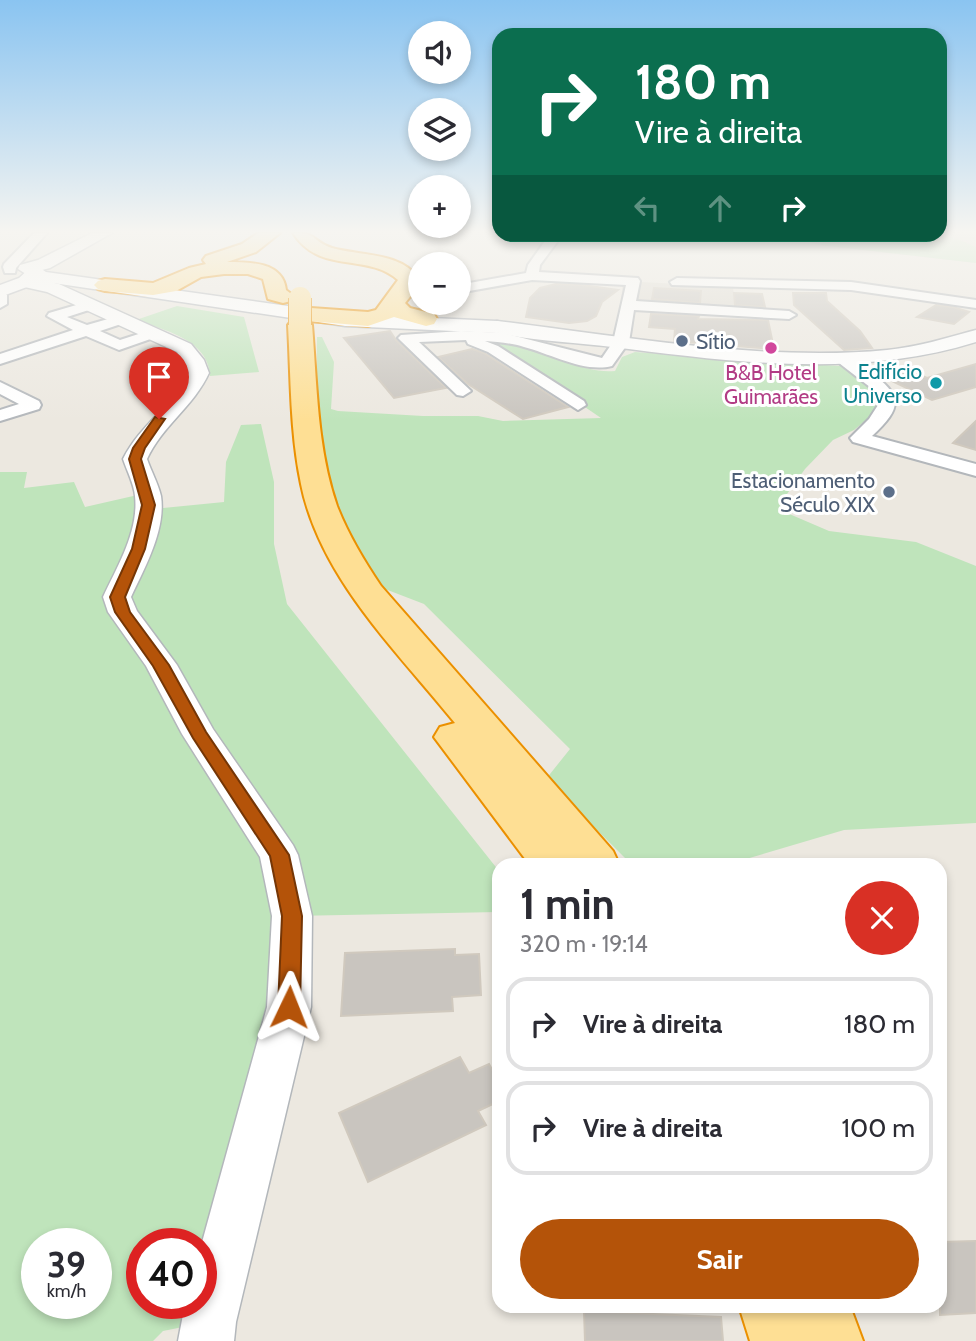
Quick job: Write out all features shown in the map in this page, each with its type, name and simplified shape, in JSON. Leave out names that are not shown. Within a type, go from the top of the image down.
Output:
[{"type":"highway","points":[[97,300],[108,296]]},
{"type":"highway","points":[[97,300],[132,296]]},
{"type":"highway","points":[[283,296],[397,313]]},
{"type":"highway","points":[[303,296],[317,488],[329,524],[350,565],[367,592],[591,858]]},
{"type":"highway","points":[[309,296],[304,300],[288,356],[292,451],[300,509],[322,558],[361,620],[550,858]]},
{"type":"highway","points":[[396,296],[397,313]]},
{"type":"highway","points":[[397,313],[404,296]]},
{"type":"highway","points":[[775,1313],[784,1341]]},
{"type":"highway","points":[[819,1313],[829,1341]]},
{"type":"main road","points":[[224,296],[304,300]]},
{"type":"main road","points":[[277,296],[304,300]]},
{"type":"main road","points":[[397,313],[497,327]]},
{"type":"street","points":[[81,296],[97,300],[122,319],[184,348],[194,360],[199,373],[194,385],[159,419],[139,448],[135,459],[149,505],[138,549],[117,597],[123,612],[161,665],[199,734],[279,855],[292,916],[289,1007],[208,1322],[206,1341]]},
{"type":"street","points":[[463,391],[406,338],[448,336],[514,340],[595,363],[606,363],[621,342],[632,296]]},
{"type":"street","points":[[918,296],[976,304]]},
{"type":"street","points":[[97,300],[119,345],[154,333]]},
{"type":"street","points":[[0,359],[97,300]]},
{"type":"street","points":[[630,305],[789,315]]},
{"type":"street","points":[[497,327],[677,349],[845,360],[886,358],[939,349],[976,336]]},
{"type":"street","points":[[448,336],[493,349],[578,405]]},
{"type":"street","points":[[845,360],[882,385],[889,404],[886,413],[859,438],[976,470]]},
{"type":"street","points":[[0,387],[33,405],[0,416]]},
{"type":"shaded area","points":[[621,296],[734,296],[735,306],[621,300]]},
{"type":"green space","points":[[177,306],[244,317],[259,372],[210,376],[208,364],[194,345],[136,320]]},
{"type":"green space","points":[[317,337],[322,337],[334,362],[331,409],[423,416],[478,416],[503,421],[601,418],[484,338],[529,347],[593,370],[615,371],[622,357],[635,352],[841,366],[870,384],[879,395],[878,410],[854,430],[833,440],[805,469],[782,501],[780,510],[829,531],[916,542],[976,566],[976,823],[844,830],[749,858],[625,858],[546,779],[570,749],[424,604],[372,584],[350,540],[332,494],[324,456],[317,376]]},
{"type":"green space","points":[[261,424],[274,482],[274,544],[287,604],[492,862],[492,912],[292,916],[217,1278],[217,1228],[126,1228],[126,1319],[209,1319],[208,1322],[163,1331],[153,1341],[0,1341],[0,472],[27,472],[24,488],[74,482],[85,507],[142,494],[153,509],[224,502],[226,462],[241,425]]},
{"type":"building","points":[[532,296],[611,296],[602,302],[596,316],[587,321],[569,323],[526,317]]},
{"type":"building","points":[[653,296],[701,296],[700,303],[652,299]]},
{"type":"building","points":[[734,296],[762,296],[765,307],[735,305]]},
{"type":"building","points":[[793,296],[826,296],[827,301],[860,331],[872,348],[844,350],[794,305]]},
{"type":"building","points":[[936,305],[969,312],[954,324],[917,317]]},
{"type":"building","points":[[651,314],[699,316],[698,319],[768,320],[774,349],[674,341],[675,329],[649,327]]},
{"type":"building","points":[[390,331],[446,388],[394,398],[344,338]]},
{"type":"building","points":[[472,349],[484,353],[568,407],[523,419],[468,384],[438,357]]},
{"type":"building","name":"Edifício Universo","points":[[976,364],[976,387],[932,400],[877,374],[903,367],[927,378]]},
{"type":"building","points":[[976,421],[976,450],[953,443]]},
{"type":"building","points":[[455,949],[455,955],[479,954],[481,995],[452,997],[453,1011],[341,1016],[345,953]]},
{"type":"building","points":[[460,1057],[469,1073],[489,1064],[492,1069],[492,1104],[478,1111],[486,1125],[368,1182],[339,1113]]},
{"type":"building","points":[[976,1241],[976,1313],[940,1315],[947,1313],[947,1242]]},
{"type":"building","points":[[584,1313],[721,1317],[723,1341],[585,1341]]},
{"type":"place","name":"Sítio","points":[[682,341]]},
{"type":"place","name":"B&B Hotel Guimarães","points":[[771,348]]},
{"type":"place","name":"Edifício Universo","points":[[936,383]]},
{"type":"place","name":"Estacionamento Século XIX","points":[[889,492]]},
{"type":"route","points":[[159,419],[139,448],[135,459],[148,494],[149,505],[138,549],[117,597],[123,612],[161,665],[199,734],[279,855],[292,916],[289,1007]]}]
